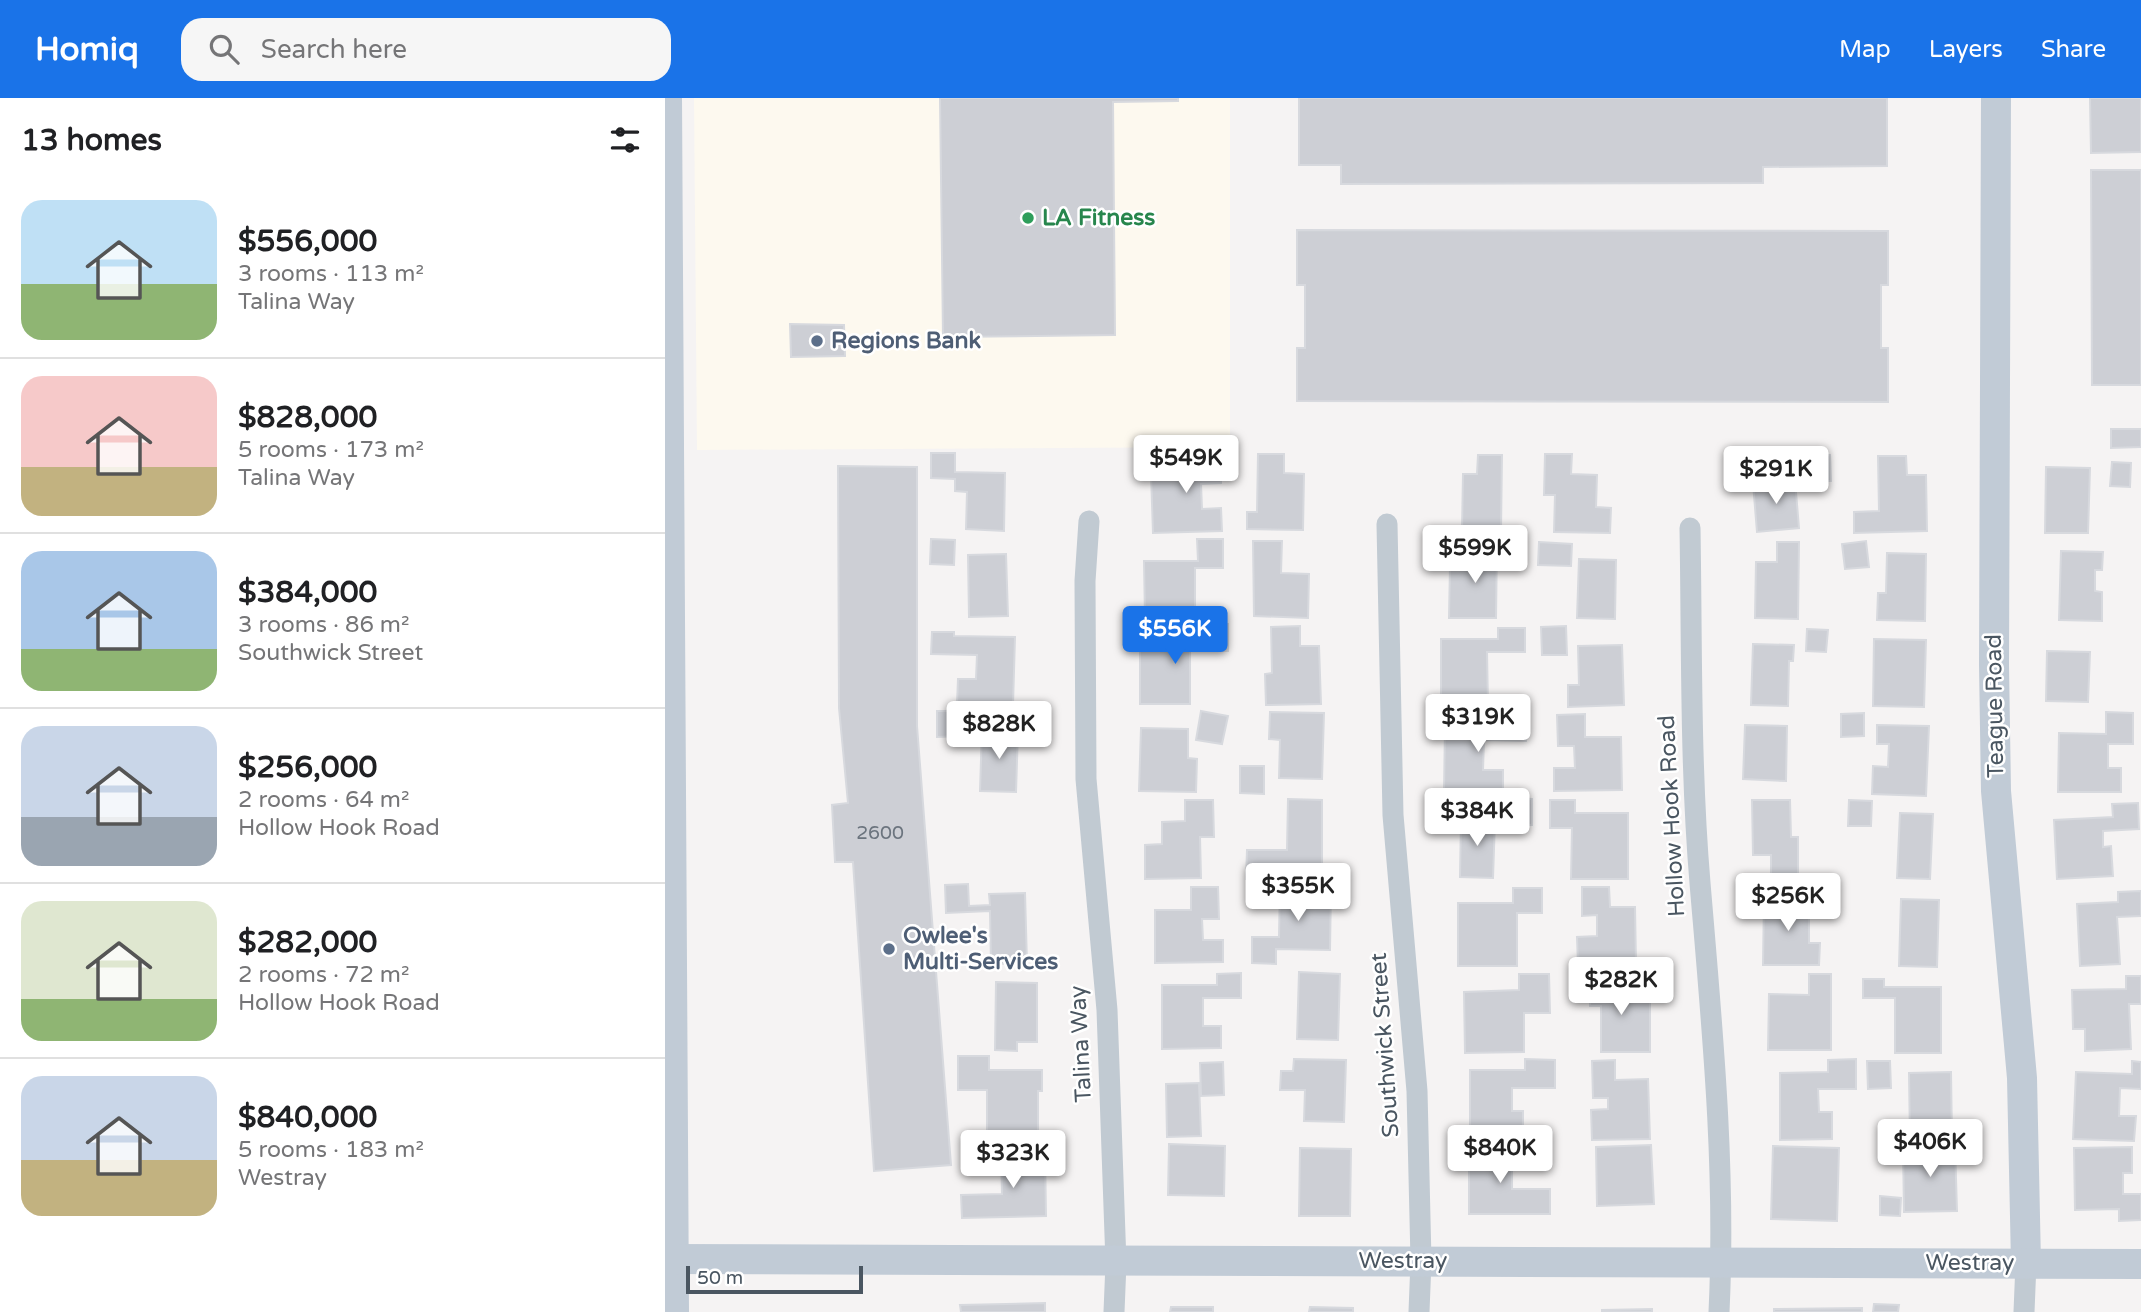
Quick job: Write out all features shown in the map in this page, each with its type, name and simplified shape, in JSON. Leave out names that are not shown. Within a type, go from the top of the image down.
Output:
[{"type":"street","points":[[667,98],[670,1259],[674,1312]]},
{"type":"street","name":"Teague Road","points":[[1996,98],[1996,791],[2022,1078],[2026,1263],[2024,1312]]},
{"type":"street","name":"Talina Way","points":[[1089,521],[1085,581],[1086,779],[1107,1010],[1116,1262],[1114,1312]]},
{"type":"street","name":"Southwick Street","points":[[1387,524],[1393,814],[1417,1091],[1421,1261],[1419,1312]]},
{"type":"street","name":"Hollow Hook Road","points":[[1690,527],[1693,758],[1700,882],[1715,1057],[1721,1262],[1719,1312]]},
{"type":"street","name":"Westray","points":[[670,1259],[2141,1264]]},
{"type":"shaded area","points":[[694,98],[1230,98],[1230,447],[697,450]]},
{"type":"building","name":"LA Fitness","points":[[940,98],[1178,98],[1178,101],[1113,102],[1115,335],[943,337]]},
{"type":"building","points":[[1299,98],[1887,98],[1887,166],[1763,167],[1763,183],[1341,184],[1341,165],[1299,165]]},
{"type":"building","points":[[2090,98],[2141,98],[2141,152],[2091,153]]},
{"type":"building","points":[[2091,170],[2141,170],[2141,385],[2092,385]]},
{"type":"building","points":[[1297,230],[1888,231],[1888,285],[1881,285],[1881,348],[1888,348],[1888,402],[1297,401],[1297,348],[1305,348],[1305,285],[1297,285]]},
{"type":"building","name":"Regions Bank","points":[[790,324],[844,325],[845,356],[791,357]]},
{"type":"building","points":[[2111,429],[2141,429],[2141,447],[2111,448]]},
{"type":"building","points":[[1221,452],[1221,483],[1201,484],[1202,509],[1221,508],[1222,531],[1153,533],[1151,474],[1171,474],[1171,454]]},
{"type":"building","points":[[931,453],[955,453],[955,472],[1005,473],[1004,531],[966,529],[967,492],[955,491],[955,479],[931,478]]},
{"type":"building","points":[[1258,454],[1284,454],[1284,473],[1304,474],[1303,530],[1247,529],[1247,512],[1257,512]]},
{"type":"building","points":[[1545,454],[1572,454],[1571,474],[1597,475],[1596,507],[1611,508],[1610,533],[1554,532],[1555,495],[1544,495]]},
{"type":"building","points":[[1478,455],[1502,455],[1501,531],[1462,530],[1463,474],[1477,474]]},
{"type":"building","points":[[1804,455],[1830,455],[1831,481],[1804,481]]},
{"type":"building","points":[[1878,456],[1906,456],[1907,475],[1926,475],[1927,531],[1854,533],[1854,512],[1879,511]]},
{"type":"building","points":[[2112,462],[2131,463],[2130,487],[2110,486]]},
{"type":"building","points":[[838,466],[917,467],[917,726],[951,1165],[874,1171],[853,862],[835,862],[832,805],[848,803],[839,708]]},
{"type":"building","points":[[2046,467],[2090,468],[2088,533],[2045,533]]},
{"type":"building","points":[[1795,480],[1799,528],[1757,532],[1753,483]]},
{"type":"building","points":[[931,539],[955,540],[954,565],[930,564]]},
{"type":"building","points":[[1197,539],[1223,539],[1223,568],[1195,568],[1195,617],[1145,618],[1144,561],[1198,561]]},
{"type":"building","points":[[1253,541],[1282,541],[1281,573],[1309,574],[1308,618],[1254,616]]},
{"type":"building","points":[[1866,541],[1869,567],[1845,569],[1842,544]]},
{"type":"building","points":[[1475,542],[1497,542],[1496,618],[1449,618],[1450,566],[1475,567]]},
{"type":"building","points":[[1539,542],[1572,544],[1571,566],[1538,565]]},
{"type":"building","points":[[1777,542],[1799,542],[1798,619],[1755,618],[1756,562],[1777,562]]},
{"type":"building","points":[[2061,551],[2103,552],[2102,570],[2095,570],[2095,591],[2102,592],[2102,621],[2059,620]]},
{"type":"building","points":[[1887,553],[1926,554],[1925,621],[1877,620],[1878,593],[1886,593]]},
{"type":"building","points":[[1006,554],[1008,616],[969,617],[968,555]]},
{"type":"building","points":[[1579,559],[1616,560],[1615,619],[1577,618]]},
{"type":"building","points":[[1198,624],[1228,624],[1228,651],[1190,651],[1190,704],[1140,704],[1140,644],[1198,644]]},
{"type":"building","points":[[1300,626],[1300,646],[1319,646],[1321,704],[1266,705],[1265,674],[1272,673],[1271,627]]},
{"type":"building","points":[[1566,626],[1567,655],[1542,655],[1541,627]]},
{"type":"building","points":[[1498,628],[1525,628],[1525,652],[1487,652],[1488,706],[1441,707],[1441,639],[1498,639]]},
{"type":"building","points":[[1807,629],[1828,630],[1826,652],[1806,651]]},
{"type":"building","points":[[932,632],[954,632],[954,636],[1015,637],[1013,705],[957,704],[958,679],[976,679],[977,655],[931,654]]},
{"type":"building","points":[[1874,639],[1926,640],[1924,707],[1873,706]]},
{"type":"building","points":[[1753,644],[1794,645],[1793,661],[1789,661],[1788,706],[1751,705]]},
{"type":"building","points":[[1622,645],[1624,705],[1568,707],[1568,685],[1579,685],[1578,646]]},
{"type":"building","points":[[2047,651],[2090,652],[2088,702],[2046,701]]},
{"type":"building","points":[[937,711],[959,711],[960,736],[937,737]]},
{"type":"building","points":[[1201,711],[1228,716],[1222,744],[1196,740]]},
{"type":"building","points":[[1500,711],[1527,712],[1526,741],[1484,740],[1483,770],[1503,770],[1503,793],[1444,792],[1445,727],[1500,728]]},
{"type":"building","points":[[1270,712],[1324,713],[1322,779],[1279,778],[1280,740],[1269,739]]},
{"type":"building","points":[[2106,712],[2133,713],[2133,744],[2108,744],[2108,768],[2121,768],[2121,792],[2058,792],[2059,733],[2106,734]]},
{"type":"building","points":[[1864,713],[1864,736],[1841,737],[1841,714]]},
{"type":"building","points":[[1585,714],[1585,737],[1621,737],[1622,790],[1554,791],[1554,768],[1575,768],[1574,746],[1558,746],[1557,715]]},
{"type":"building","points":[[1745,725],[1787,726],[1786,781],[1743,779]]},
{"type":"building","points":[[1877,725],[1929,726],[1926,796],[1872,794],[1873,766],[1888,767],[1889,744],[1877,744]]},
{"type":"building","points":[[1141,728],[1188,729],[1188,758],[1197,759],[1196,792],[1139,791]]},
{"type":"building","points":[[982,729],[1018,731],[1016,792],[980,791]]},
{"type":"building","points":[[1240,766],[1264,766],[1264,794],[1240,793]]},
{"type":"building","points":[[1506,798],[1532,799],[1532,825],[1506,825]]},
{"type":"building","points":[[1288,799],[1322,800],[1322,866],[1269,866],[1269,879],[1246,879],[1247,850],[1287,850]]},
{"type":"building","points":[[1185,800],[1213,800],[1214,837],[1200,837],[1201,878],[1145,879],[1145,845],[1162,844],[1162,822],[1185,821]]},
{"type":"building","points":[[1550,800],[1575,800],[1575,813],[1628,813],[1628,879],[1571,879],[1572,828],[1550,828]]},
{"type":"building","points":[[1752,800],[1790,800],[1791,837],[1798,837],[1798,877],[1771,877],[1771,855],[1753,855]]},
{"type":"building","points":[[1849,800],[1872,801],[1871,826],[1848,826]]},
{"type":"building","points":[[2138,803],[2139,829],[2103,831],[2103,847],[2111,846],[2113,876],[2057,879],[2054,820],[2113,817],[2112,804]]},
{"type":"building","points":[[1900,813],[1933,814],[1930,879],[1897,878]]},
{"type":"building","points":[[1461,819],[1495,820],[1493,878],[1460,877]]},
{"type":"building","points":[[968,884],[969,906],[990,905],[989,894],[1025,893],[1027,963],[991,964],[990,911],[946,913],[945,885]]},
{"type":"building","points":[[1280,885],[1331,887],[1330,950],[1276,949],[1276,964],[1252,963],[1252,937],[1279,937]]},
{"type":"building","points":[[1191,887],[1218,887],[1219,919],[1202,919],[1203,940],[1223,940],[1223,962],[1155,963],[1155,910],[1191,910]]},
{"type":"building","points":[[1582,887],[1609,887],[1610,907],[1635,907],[1636,964],[1578,965],[1577,937],[1597,936],[1597,915],[1582,916]]},
{"type":"building","points":[[1513,888],[1542,888],[1542,913],[1517,913],[1517,966],[1458,966],[1458,903],[1513,903]]},
{"type":"building","points":[[2141,891],[2141,916],[2117,917],[2120,964],[2080,966],[2077,904],[2118,902],[2118,892]]},
{"type":"building","points":[[1764,897],[1809,897],[1809,943],[1820,943],[1819,965],[1763,965]]},
{"type":"building","points":[[1901,899],[1939,900],[1937,967],[1899,966]]},
{"type":"building","points":[[1299,972],[1340,974],[1338,1040],[1297,1039]]},
{"type":"building","points":[[1241,973],[1241,998],[1203,998],[1203,1026],[1221,1026],[1221,1048],[1162,1049],[1162,985],[1217,985],[1217,974]]},
{"type":"building","points":[[1519,974],[1549,974],[1550,1013],[1524,1013],[1524,1052],[1465,1053],[1464,992],[1519,990]]},
{"type":"building","points":[[1809,974],[1831,974],[1831,1050],[1768,1050],[1769,994],[1809,995]]},
{"type":"building","points":[[1618,975],[1618,995],[1650,995],[1650,1052],[1601,1052],[1601,1006],[1590,1006],[1590,976]]},
{"type":"building","points":[[2126,976],[2141,976],[2141,1004],[2129,1004],[2131,1049],[2085,1051],[2085,1029],[2073,1029],[2072,990],[2126,989]]},
{"type":"building","points":[[1863,979],[1884,979],[1884,987],[1941,987],[1941,1053],[1895,1053],[1895,998],[1863,998]]},
{"type":"building","points":[[996,982],[1037,983],[1037,1042],[1017,1042],[1017,1051],[995,1050]]},
{"type":"building","points":[[958,1056],[989,1056],[989,1070],[1042,1070],[1042,1091],[1038,1091],[1038,1138],[987,1138],[987,1090],[958,1090]]},
{"type":"building","points":[[1294,1059],[1346,1060],[1344,1122],[1304,1121],[1305,1090],[1280,1090],[1281,1071],[1293,1071]]},
{"type":"building","points":[[1525,1059],[1555,1060],[1555,1088],[1512,1088],[1512,1111],[1523,1111],[1523,1139],[1470,1139],[1470,1070],[1525,1070]]},
{"type":"building","points":[[1856,1059],[1856,1089],[1818,1089],[1819,1112],[1832,1112],[1832,1139],[1780,1140],[1780,1073],[1828,1072],[1828,1060]]},
{"type":"building","points":[[1615,1060],[1615,1080],[1648,1079],[1650,1139],[1592,1140],[1591,1110],[1608,1109],[1608,1098],[1593,1098],[1592,1061]]},
{"type":"building","points":[[1867,1061],[1890,1061],[1891,1088],[1868,1089]]},
{"type":"building","points":[[2132,1061],[2141,1062],[2141,1089],[2120,1088],[2119,1116],[2136,1116],[2134,1141],[2073,1139],[2076,1072],[2132,1074]]},
{"type":"building","points":[[1223,1062],[1224,1095],[1201,1096],[1200,1063]]},
{"type":"building","points":[[1951,1072],[1952,1139],[1910,1140],[1909,1073]]},
{"type":"building","points":[[1199,1083],[1201,1136],[1167,1137],[1166,1084]]},
{"type":"building","points":[[1169,1144],[1225,1146],[1224,1196],[1168,1195]]},
{"type":"building","points":[[1469,1145],[1512,1145],[1512,1189],[1550,1189],[1550,1214],[1469,1214]]},
{"type":"building","points":[[1651,1145],[1654,1204],[1597,1206],[1596,1147]]},
{"type":"building","points":[[1773,1146],[1839,1148],[1837,1221],[1771,1219]]},
{"type":"building","points":[[1955,1146],[1957,1211],[1904,1212],[1903,1147]]},
{"type":"building","points":[[2132,1147],[2132,1173],[2123,1173],[2123,1194],[2141,1194],[2141,1220],[2119,1221],[2119,1209],[2075,1210],[2074,1148]]},
{"type":"building","points":[[1300,1148],[1351,1149],[1350,1216],[1299,1216]]},
{"type":"building","points":[[1045,1152],[1046,1216],[962,1218],[961,1195],[1002,1194],[1001,1153]]},
{"type":"building","points":[[1880,1196],[1901,1198],[1900,1216],[1880,1215]]},
{"type":"building","points":[[1045,1303],[1045,1312],[961,1312],[960,1305]]},
{"type":"building","points":[[1874,1304],[1899,1305],[1898,1312],[1873,1312]]},
{"type":"building","points":[[1171,1307],[1213,1307],[1213,1312],[1170,1312]]},
{"type":"building","points":[[1310,1307],[1353,1308],[1353,1312],[1309,1312]]},
{"type":"building","points":[[1862,1308],[1862,1312],[1774,1312],[1774,1309]]},
{"type":"building","points":[[1652,1309],[1652,1312],[1602,1312],[1602,1310]]},
{"type":"place","name":"LA Fitness","points":[[1028,218]]},
{"type":"place","name":"Regions Bank","points":[[817,341]]},
{"type":"place","name":"Owlee's Multi-Services","points":[[889,949]]}]
